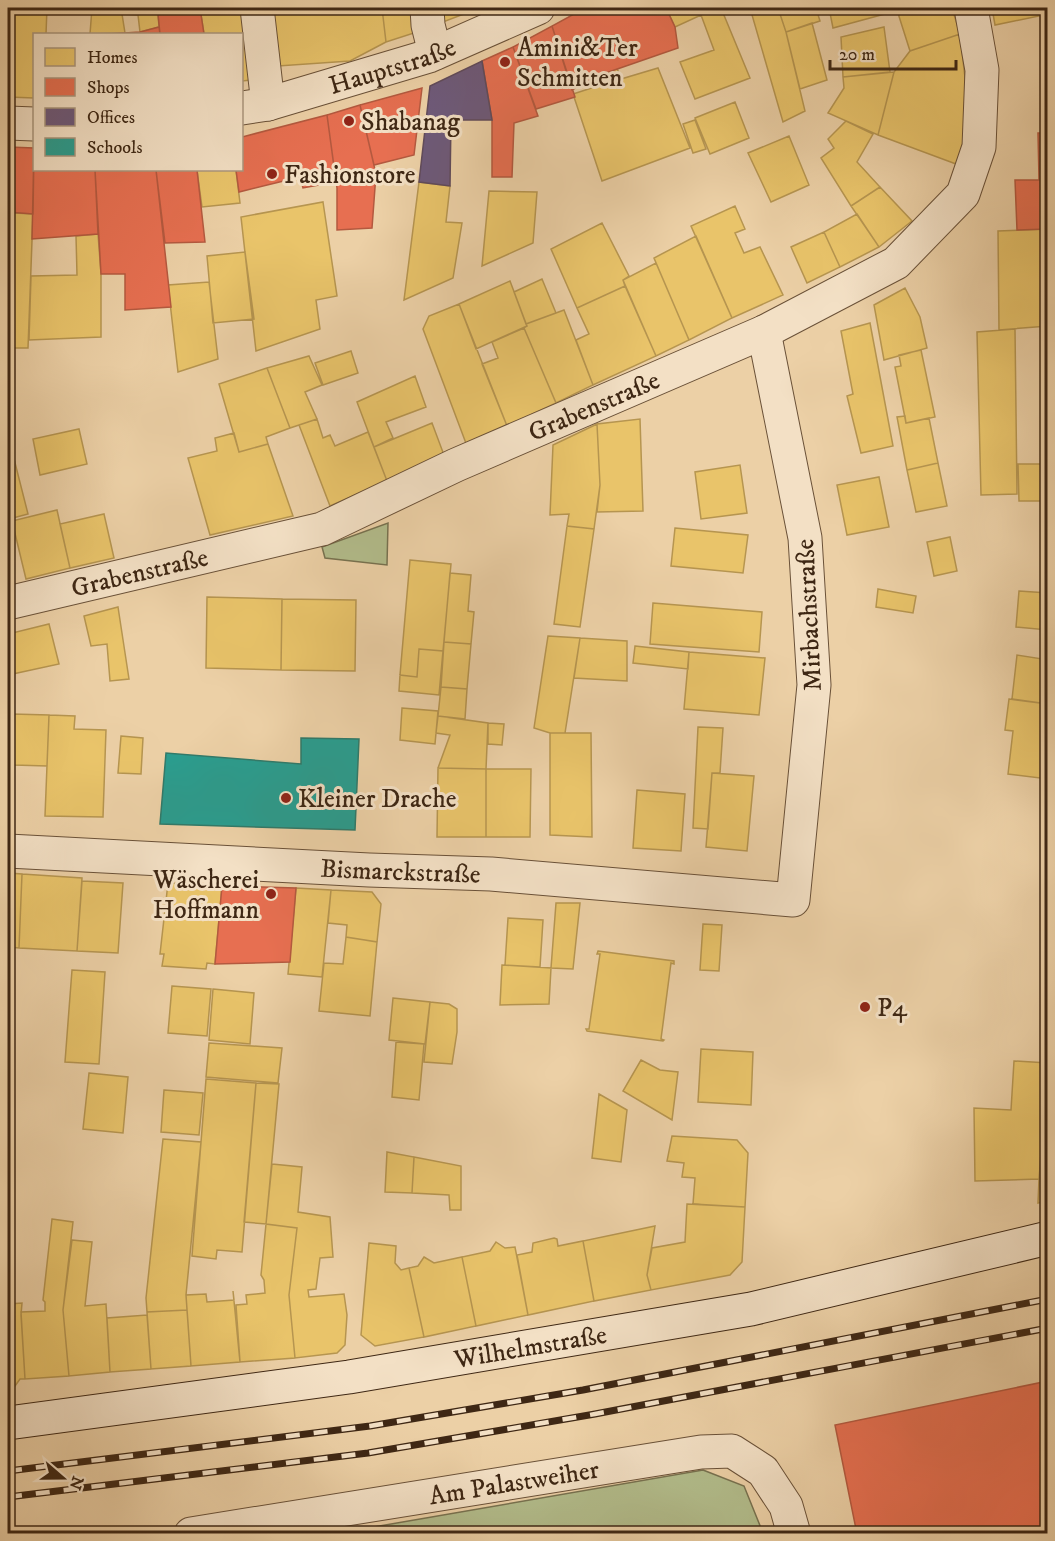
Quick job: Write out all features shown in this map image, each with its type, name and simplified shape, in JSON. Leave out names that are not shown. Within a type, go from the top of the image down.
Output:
[{"type":"street","points":[[255,106],[257,8]]},
{"type":"street","points":[[427,8],[428,25],[435,53]]},
{"type":"street","name":"Hauptstraße","points":[[255,106],[435,53],[538,8]]},
{"type":"street","name":"Grabenstraße","points":[[8,603],[322,529],[456,465],[764,332],[896,263],[963,194],[979,147],[982,70],[971,8]]},
{"type":"street","points":[[8,123],[33,124]]},
{"type":"street","name":"Mirbachstraße","points":[[764,332],[805,538],[814,685],[793,900]]},
{"type":"street","name":"Bismarckstraße","points":[[8,851],[378,871],[491,873],[793,900]]},
{"type":"street","name":"Wilhelmstraße","points":[[8,1423],[349,1377],[751,1309],[1047,1238]]},
{"type":"street","name":"Am Palastweiher","points":[[191,1533],[701,1452],[732,1451],[763,1471],[786,1506],[794,1533]]},
{"type":"green space","points":[[388,523],[387,565],[325,558],[322,547]]},
{"type":"green space","points":[[703,1470],[744,1486],[763,1533],[339,1533]]},
{"type":"building: Homes","points":[[8,8],[47,8],[46,33],[33,33],[33,98],[8,97]]},
{"type":"building: Homes","points":[[92,8],[162,8],[163,12],[158,14],[159,27],[140,32],[138,15],[122,14],[125,33],[90,33]]},
{"type":"building: Homes","points":[[200,8],[246,8],[251,80],[243,81],[243,33],[204,33]]},
{"type":"building: Homes","points":[[272,8],[355,8],[356,12],[382,8],[386,42],[350,61],[278,66]]},
{"type":"building: Homes","points":[[382,8],[415,8],[417,32],[386,42]]},
{"type":"building: Homes","points":[[441,8],[477,8],[477,9],[443,22]]},
{"type":"building: Homes","points":[[666,8],[721,8],[750,78],[695,99],[680,62],[714,50],[701,15],[675,27]]},
{"type":"building: Homes","points":[[750,8],[778,8],[786,32],[805,111],[783,122]]},
{"type":"building: Homes","points":[[778,8],[816,8],[820,21],[786,32]]},
{"type":"building: Homes","points":[[829,8],[907,8],[833,28]]},
{"type":"building: Homes","points":[[952,8],[960,34],[910,51],[897,10]]},
{"type":"building: Homes","points":[[992,8],[1043,8],[1044,15],[995,25]]},
{"type":"building: Homes","points":[[812,23],[827,80],[800,89],[786,32]]},
{"type":"building: Homes","points":[[884,27],[890,72],[843,77],[841,37]]},
{"type":"building: Homes","points":[[960,34],[968,104],[965,139],[956,164],[878,135],[894,72],[910,51]]},
{"type":"building: Homes","points":[[617,68],[621,79],[658,68],[690,148],[602,181],[573,94],[604,84],[600,75]]},
{"type":"building: Homes","points":[[894,72],[878,135],[828,113],[844,88],[843,77]]},
{"type":"building: Homes","points":[[735,102],[749,138],[710,154],[695,118]]},
{"type":"building: Homes","points":[[695,120],[706,149],[693,153],[683,124]]},
{"type":"building: Homes","points":[[846,121],[873,134],[857,162],[880,187],[851,206],[821,158],[834,148],[828,139]]},
{"type":"building: Homes","points":[[789,136],[809,185],[771,202],[748,153]]},
{"type":"building: Homes","points":[[197,171],[236,171],[240,203],[202,207]]},
{"type":"building: Homes","points":[[419,182],[450,186],[446,222],[462,223],[453,278],[404,300]]},
{"type":"building: Homes","points":[[880,187],[912,221],[879,247],[851,206]]},
{"type":"building: Homes","points":[[489,191],[537,192],[533,243],[482,266]]},
{"type":"building: Homes","points":[[323,202],[337,296],[316,300],[320,329],[256,351],[241,217]]},
{"type":"building: Homes","points":[[735,206],[745,229],[735,233],[744,253],[760,247],[783,295],[732,318],[691,226]]},
{"type":"building: Homes","points":[[14,213],[33,214],[28,348],[8,348],[8,225],[13,225]]},
{"type":"building: Homes","points":[[857,214],[879,247],[840,267],[824,232]]},
{"type":"building: Homes","points":[[602,223],[629,276],[623,280],[625,286],[577,308],[551,249]]},
{"type":"building: Homes","points":[[1048,229],[1048,326],[999,330],[998,231]]},
{"type":"building: Homes","points":[[824,232],[840,267],[807,283],[791,247]]},
{"type":"building: Homes","points":[[98,234],[101,274],[101,337],[29,340],[31,276],[77,275],[76,236]]},
{"type":"building: Homes","points":[[696,236],[732,318],[689,340],[654,258]]},
{"type":"building: Homes","points":[[245,252],[254,319],[213,323],[207,256]]},
{"type":"building: Homes","points":[[656,263],[689,340],[656,356],[623,280]]},
{"type":"building: Homes","points":[[542,279],[556,313],[526,324],[514,292]]},
{"type":"building: Homes","points":[[510,281],[527,326],[476,349],[459,304]]},
{"type":"building: Homes","points":[[209,282],[218,359],[178,372],[168,285]]},
{"type":"building: Homes","points":[[625,286],[656,356],[593,385],[576,340],[589,334],[577,308]]},
{"type":"building: Homes","points":[[905,288],[920,317],[927,348],[884,360],[874,305]]},
{"type":"building: Homes","points":[[459,304],[507,426],[467,446],[423,329],[429,316]]},
{"type":"building: Homes","points":[[564,310],[593,385],[556,403],[524,328],[526,324]]},
{"type":"building: Homes","points":[[870,323],[893,446],[861,453],[847,396],[853,394],[841,331]]},
{"type":"building: Homes","points":[[524,328],[556,403],[507,426],[482,364],[498,358],[492,342]]},
{"type":"building: Homes","points":[[1015,329],[1017,494],[981,495],[977,332]]},
{"type":"building: Homes","points":[[921,350],[935,417],[906,423],[895,367],[901,366],[899,355]]},
{"type":"building: Homes","points":[[351,351],[358,373],[323,385],[315,363]]},
{"type":"building: Homes","points":[[309,356],[322,385],[305,392],[317,419],[290,428],[267,368]]},
{"type":"building: Homes","points":[[267,368],[290,428],[266,437],[268,444],[239,452],[219,384]]},
{"type":"building: Homes","points":[[415,376],[426,407],[386,422],[393,438],[374,447],[357,402]]},
{"type":"building: Homes","points":[[905,416],[906,423],[929,418],[938,463],[907,470],[897,417]]},
{"type":"building: Homes","points":[[317,419],[323,438],[330,435],[335,446],[368,432],[387,481],[330,506],[299,425]]},
{"type":"building: Homes","points":[[640,419],[643,511],[597,512],[600,485],[597,424]]},
{"type":"building: Homes","points":[[432,423],[444,455],[387,481],[374,447]]},
{"type":"building: Homes","points":[[597,424],[600,485],[594,529],[567,526],[569,514],[550,515],[553,445]]},
{"type":"building: Homes","points":[[79,429],[87,464],[40,475],[33,439]]},
{"type":"building: Homes","points":[[234,433],[239,452],[268,444],[293,516],[210,535],[188,458],[217,451],[215,438]]},
{"type":"building: Homes","points":[[11,447],[28,514],[9,519],[8,448]]},
{"type":"building: Homes","points":[[938,463],[947,506],[916,512],[907,470]]},
{"type":"building: Homes","points":[[1018,464],[1048,464],[1048,501],[1019,501]]},
{"type":"building: Homes","points":[[740,465],[747,513],[701,519],[695,472]]},
{"type":"building: Homes","points":[[879,477],[889,527],[847,535],[837,485]]},
{"type":"building: Homes","points":[[57,510],[70,568],[26,579],[12,521]]},
{"type":"building: Homes","points":[[104,514],[114,558],[70,568],[60,524]]},
{"type":"building: Homes","points":[[567,526],[594,529],[580,627],[554,624]]},
{"type":"building: Homes","points":[[675,528],[748,535],[743,573],[671,566]]},
{"type":"building: Homes","points":[[950,537],[957,571],[934,576],[927,542]]},
{"type":"building: Homes","points":[[410,560],[451,564],[443,651],[419,649],[417,677],[400,675]]},
{"type":"building: Homes","points":[[450,573],[471,575],[468,611],[474,612],[471,644],[444,642]]},
{"type":"building: Homes","points":[[878,589],[916,596],[913,613],[876,607]]},
{"type":"building: Homes","points":[[1019,591],[1048,593],[1048,630],[1016,627]]},
{"type":"building: Homes","points":[[207,597],[282,599],[281,670],[206,668]]},
{"type":"building: Homes","points":[[282,599],[356,600],[355,671],[281,670]]},
{"type":"building: Homes","points":[[653,603],[762,612],[759,652],[650,644]]},
{"type":"building: Homes","points":[[118,607],[129,679],[110,681],[107,644],[91,646],[84,616]]},
{"type":"building: Homes","points":[[49,624],[59,664],[8,675],[8,634]]},
{"type":"building: Homes","points":[[1046,630],[1048,630],[1048,704],[1012,699],[1017,655],[1042,659]]},
{"type":"building: Homes","points":[[548,636],[580,638],[565,733],[550,733],[534,728]]},
{"type":"building: Homes","points":[[580,638],[627,641],[627,681],[574,678]]},
{"type":"building: Homes","points":[[444,642],[471,644],[467,689],[441,687]]},
{"type":"building: Homes","points":[[635,646],[689,652],[688,669],[633,663]]},
{"type":"building: Homes","points":[[419,649],[443,651],[439,695],[399,691],[400,675],[417,677]]},
{"type":"building: Homes","points":[[689,652],[765,658],[759,715],[684,709]]},
{"type":"building: Homes","points":[[441,687],[467,689],[465,719],[438,716]]},
{"type":"building: Homes","points":[[8,688],[13,733],[8,734]]},
{"type":"building: Homes","points":[[1009,699],[1048,704],[1048,779],[1008,774],[1013,731],[1005,730]]},
{"type":"building: Homes","points":[[402,708],[438,711],[435,744],[400,740]]},
{"type":"building: Homes","points":[[12,714],[49,715],[47,766],[14,765]]},
{"type":"building: Homes","points":[[49,715],[75,716],[74,729],[106,730],[103,817],[45,816]]},
{"type":"building: Homes","points":[[438,716],[488,723],[486,769],[438,768],[450,735],[436,733]]},
{"type":"building: Homes","points":[[488,723],[504,724],[502,745],[488,744]]},
{"type":"building: Homes","points":[[698,727],[723,728],[720,773],[712,773],[708,829],[693,828]]},
{"type":"building: Homes","points":[[550,733],[591,733],[592,837],[550,835]]},
{"type":"building: Homes","points":[[121,736],[143,738],[141,774],[118,773]]},
{"type":"building: Homes","points":[[438,768],[486,769],[486,837],[437,837]]},
{"type":"building: Homes","points":[[486,769],[531,769],[530,837],[486,837]]},
{"type":"building: Homes","points":[[712,773],[754,776],[747,851],[706,847]]},
{"type":"building: Homes","points":[[637,790],[685,794],[681,851],[633,848]]},
{"type":"building: Homes","points":[[8,873],[22,874],[19,948],[8,947]]},
{"type":"building: Homes","points":[[22,874],[82,878],[77,951],[19,948]]},
{"type":"building: Homes","points":[[82,881],[123,883],[118,953],[77,951]]},
{"type":"building: Homes","points":[[168,883],[222,886],[215,964],[207,963],[206,969],[162,966],[164,954],[160,954]]},
{"type":"building: Homes","points":[[296,888],[331,890],[322,977],[288,974]]},
{"type":"building: Homes","points":[[331,890],[372,892],[381,904],[377,942],[346,937],[347,925],[328,923]]},
{"type":"building: Homes","points":[[556,903],[580,903],[573,969],[551,968]]},
{"type":"building: Homes","points":[[508,918],[543,920],[540,967],[505,965]]},
{"type":"building: Homes","points":[[703,924],[722,925],[719,971],[700,970]]},
{"type":"building: Homes","points":[[346,937],[377,942],[370,1016],[319,1011],[324,963],[343,964]]},
{"type":"building: Homes","points":[[598,951],[674,961],[674,964],[671,963],[661,1039],[663,1041],[587,1031],[600,954],[597,954]]},
{"type":"building: Homes","points":[[502,965],[551,968],[549,1004],[500,1005]]},
{"type":"building: Homes","points":[[72,970],[105,972],[99,1064],[65,1062]]},
{"type":"building: Homes","points":[[172,986],[211,989],[207,1036],[168,1033]]},
{"type":"building: Homes","points":[[213,989],[254,993],[250,1044],[209,1040]]},
{"type":"building: Homes","points":[[393,998],[430,1002],[425,1044],[389,1040]]},
{"type":"building: Homes","points":[[430,1002],[449,1004],[457,1009],[457,1032],[452,1064],[424,1062]]},
{"type":"building: Homes","points":[[396,1042],[424,1044],[419,1100],[392,1097]]},
{"type":"building: Homes","points":[[209,1043],[282,1048],[278,1083],[206,1077]]},
{"type":"building: Homes","points":[[701,1049],[753,1052],[751,1105],[698,1102]]},
{"type":"building: Homes","points":[[641,1060],[660,1070],[678,1072],[672,1120],[623,1091]]},
{"type":"building: Homes","points":[[1014,1061],[1048,1063],[1039,1179],[975,1181],[974,1108],[1011,1110]]},
{"type":"building: Homes","points":[[89,1073],[128,1077],[123,1133],[83,1129]]},
{"type":"building: Homes","points":[[1048,1076],[1048,1201],[1038,1203],[1039,1179]]},
{"type":"building: Homes","points":[[206,1079],[256,1083],[242,1252],[217,1250],[216,1259],[192,1256]]},
{"type":"building: Homes","points":[[256,1083],[279,1084],[266,1224],[244,1222]]},
{"type":"building: Homes","points":[[164,1090],[203,1093],[199,1135],[161,1132]]},
{"type":"building: Homes","points":[[599,1094],[627,1110],[621,1162],[592,1158]]},
{"type":"building: Homes","points":[[672,1136],[737,1140],[748,1153],[745,1207],[693,1204],[695,1178],[682,1177],[684,1163],[667,1161]]},
{"type":"building: Homes","points":[[163,1139],[201,1142],[186,1295],[187,1310],[147,1312],[146,1298]]},
{"type":"building: Homes","points":[[387,1152],[414,1157],[412,1193],[385,1192]]},
{"type":"building: Homes","points":[[414,1157],[461,1166],[461,1210],[450,1210],[449,1195],[412,1193]]},
{"type":"building: Homes","points":[[272,1164],[302,1167],[298,1212],[330,1217],[333,1257],[320,1258],[316,1289],[308,1290],[309,1297],[344,1294],[347,1315],[345,1345],[337,1353],[295,1358],[289,1295],[297,1228],[266,1224]]},
{"type":"building: Homes","points":[[687,1204],[745,1207],[742,1262],[730,1275],[651,1290],[647,1275],[652,1248],[685,1242]]},
{"type":"building: Homes","points":[[52,1219],[73,1222],[63,1310],[69,1376],[25,1379],[21,1312],[45,1311],[43,1300]]},
{"type":"building: Homes","points":[[266,1224],[297,1228],[289,1295],[295,1358],[240,1362],[236,1305],[247,1304],[246,1295],[265,1293],[264,1280],[261,1275]]},
{"type":"building: Homes","points":[[655,1226],[647,1275],[651,1290],[594,1301],[583,1241]]},
{"type":"building: Homes","points":[[557,1239],[558,1246],[583,1241],[594,1301],[528,1315],[517,1255],[532,1252],[533,1243]]},
{"type":"building: Homes","points":[[72,1240],[92,1242],[85,1306],[106,1304],[110,1372],[69,1376],[63,1310]]},
{"type":"building: Homes","points":[[496,1242],[505,1248],[515,1247],[528,1315],[476,1326],[462,1257],[490,1251]]},
{"type":"building: Homes","points":[[369,1243],[396,1246],[395,1263],[401,1270],[409,1268],[424,1337],[375,1346],[361,1335]]},
{"type":"building: Homes","points":[[424,1257],[434,1263],[462,1257],[476,1326],[424,1337],[409,1268],[418,1266]]},
{"type":"building: Homes","points":[[206,1294],[207,1302],[234,1300],[240,1362],[191,1366],[186,1295]]},
{"type":"building: Homes","points":[[22,1303],[25,1379],[20,1379],[15,1386],[9,1387],[8,1304]]},
{"type":"building: Homes","points":[[187,1310],[191,1366],[151,1369],[147,1312]]},
{"type":"building: Homes","points":[[147,1315],[151,1369],[110,1372],[107,1318]]},
{"type":"building: Shops","points":[[200,8],[204,33],[160,33],[158,14]]},
{"type":"building: Shops","points":[[585,8],[666,8],[675,27],[678,48],[600,75],[572,90],[552,26]]},
{"type":"building: Shops","points":[[552,26],[575,97],[536,109],[513,47]]},
{"type":"building: Shops","points":[[159,27],[160,33],[124,33]]},
{"type":"building: Shops","points":[[513,47],[538,116],[514,123],[512,177],[492,177],[492,120],[482,61]]},
{"type":"building: Shops","points":[[422,88],[414,155],[374,165],[360,105]]},
{"type":"building: Shops","points":[[360,105],[376,174],[372,228],[337,230],[337,188],[327,115]]},
{"type":"building: Shops","points":[[327,115],[336,182],[303,188],[300,177],[239,192],[236,171],[243,171],[243,137]]},
{"type":"building: Shops","points":[[1038,133],[1048,133],[1048,229],[1017,230],[1015,180],[1039,180]]},
{"type":"building: Shops","points":[[8,147],[33,148],[33,214],[8,212]]},
{"type":"building: Shops","points":[[33,171],[95,171],[98,234],[32,239]]},
{"type":"building: Shops","points":[[95,171],[156,171],[171,307],[125,310],[125,274],[101,274]]},
{"type":"building: Shops","points":[[156,171],[197,171],[205,242],[165,243]]},
{"type":"building: Shops","points":[[222,886],[296,888],[290,962],[215,964]]},
{"type":"building: Shops","points":[[1048,1381],[1048,1534],[857,1534],[835,1425]]},
{"type":"building: Offices","points":[[482,61],[492,120],[451,120],[450,186],[419,182],[430,86]]},
{"type":"building: Schools","points":[[301,738],[359,739],[355,830],[160,824],[166,753],[301,764]]},
{"type":"railway","points":[[8,1471],[370,1426],[583,1390],[1048,1299]]},
{"type":"railway","points":[[8,1497],[368,1453],[595,1414],[1048,1328]]},
{"type":"place","name":"Amini&Ter Schmitten","points":[[505,62]]},
{"type":"place","name":"Shabanag","points":[[349,121]]},
{"type":"place","name":"Fashionstore","points":[[272,174]]},
{"type":"place","name":"Kleiner Drache","points":[[286,798]]},
{"type":"place","name":"Wäscherei Hoffmann","points":[[271,894]]},
{"type":"place","name":"P4","points":[[865,1007]]}]
